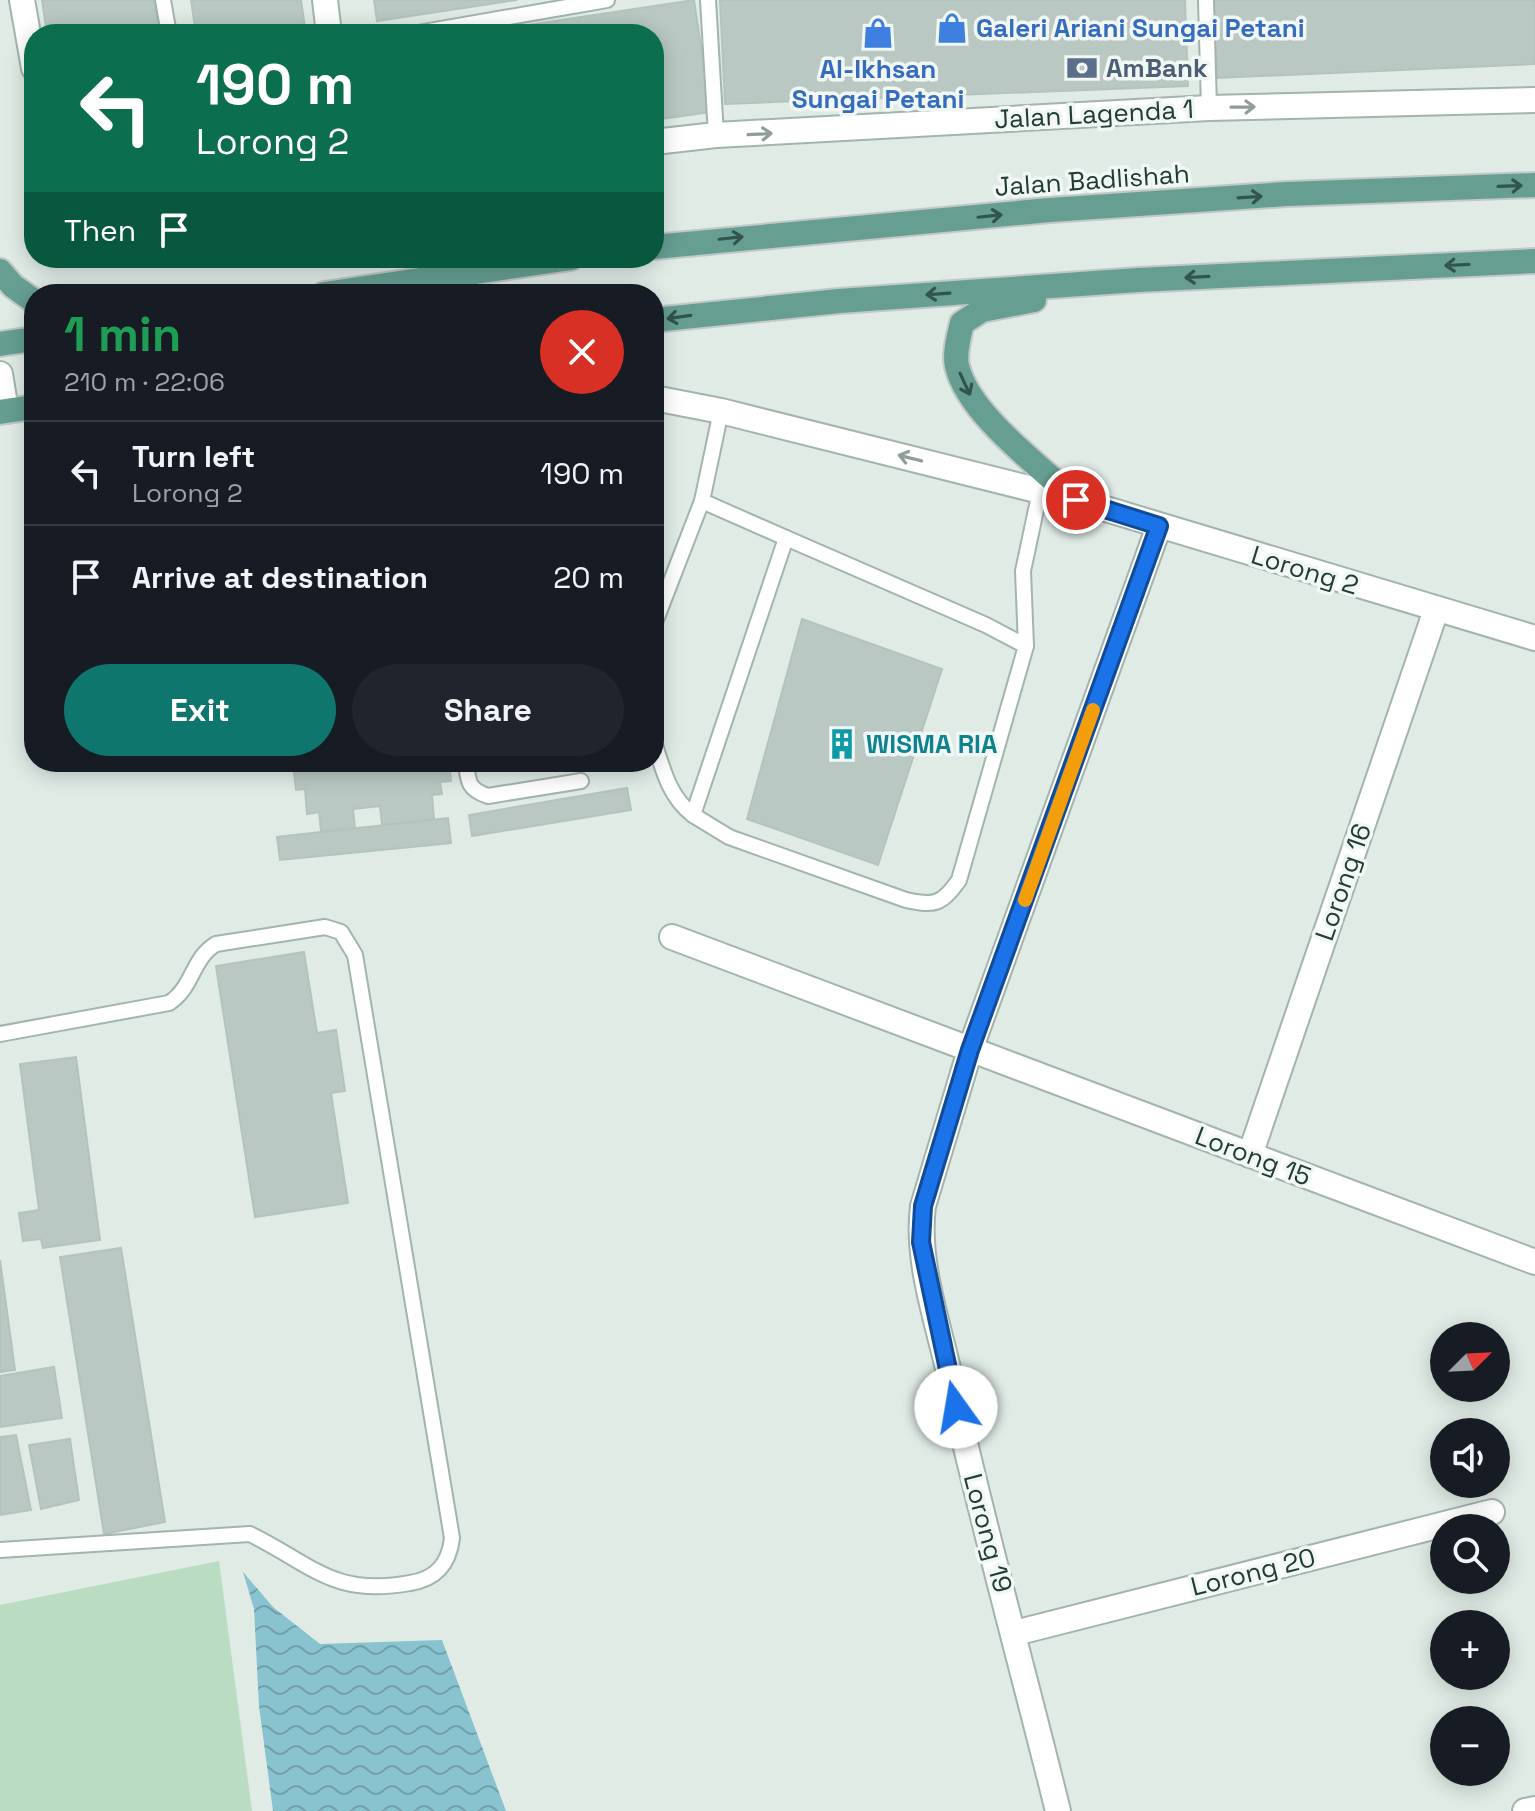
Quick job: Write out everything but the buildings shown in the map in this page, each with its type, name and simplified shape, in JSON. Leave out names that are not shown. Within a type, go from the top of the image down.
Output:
[{"type":"main road","name":"Jalan Badlishah","points":[[664,246],[1050,210],[1287,194],[1535,185]]},
{"type":"main road","points":[[664,319],[839,301],[1138,280],[1535,261]]},
{"type":"main road","points":[[393,284],[502,268]]},
{"type":"main road","points":[[0,271],[24,294]]},
{"type":"main road","points":[[1076,500],[987,418],[966,389],[956,364],[962,323],[982,310],[1138,280]]},
{"type":"main road","points":[[0,344],[24,340]]},
{"type":"main road","points":[[3,412],[24,409]]},
{"type":"street","points":[[22,0],[26,24]]},
{"type":"street","points":[[325,0],[328,24]]},
{"type":"street","name":"Jalan Lagenda 1","points":[[664,141],[716,135],[1209,108],[1535,100]]},
{"type":"street","points":[[0,374],[3,412]]},
{"type":"street","points":[[664,400],[721,411],[1040,491]]},
{"type":"street","name":"Lorong 2","points":[[1040,491],[1535,638]]},
{"type":"street","name":"Lorong 19","points":[[1058,1811],[963,1436],[921,1242],[923,1206],[970,1050],[1159,526]]},
{"type":"street","name":"Lorong 16","points":[[1250,1155],[1436,610]]},
{"type":"street","name":"Lorong 15","points":[[672,937],[1535,1262]]},
{"type":"street","name":"Lorong 20","points":[[1015,1633],[1492,1512]]},
{"type":"street","points":[[1525,1811],[1535,1809]]},
{"type":"lane","points":[[163,0],[167,24]]},
{"type":"lane","points":[[469,24],[607,0]]},
{"type":"lane","points":[[708,0],[716,135]]},
{"type":"lane","points":[[1206,0],[1209,108]]},
{"type":"lane","points":[[664,599],[702,501],[721,411]]},
{"type":"lane","points":[[664,772],[668,785],[684,809],[729,837],[906,900],[926,904],[940,902],[959,880],[1026,646],[1023,571],[1040,491]]},
{"type":"lane","points":[[702,501],[986,625],[1026,646]]},
{"type":"lane","points":[[693,815],[786,538]]},
{"type":"lane","points":[[467,772],[468,784],[473,791],[488,796],[581,781]]},
{"type":"lane","points":[[0,1034],[169,1003],[181,996],[202,952],[216,944],[325,927],[341,932],[355,955],[452,1538],[445,1563],[435,1575],[421,1581],[370,1589],[340,1583],[250,1534],[0,1550]]},
{"type":"green space","points":[[219,1561],[252,1811],[0,1811],[0,1605]]},
{"type":"water","points":[[243,1572],[273,1607],[320,1644],[442,1640],[506,1811],[273,1811],[259,1706],[254,1609]]},
{"type":"slow traffic","points":[[1025,900],[1093,710]]},
{"type":"place","name":"Galeri Ariani Sungai Petani","points":[[952,28]]},
{"type":"place","name":"Al-Ikhsan Sungai Petani","points":[[878,33]]},
{"type":"place","name":"AmBank","points":[[1082,68]]},
{"type":"place","name":"WISMA RIA","points":[[842,744]]},
{"type":"route","points":[[956,1407],[924,1263],[921,1242],[923,1206],[970,1050],[1159,526],[1076,500]]}]
